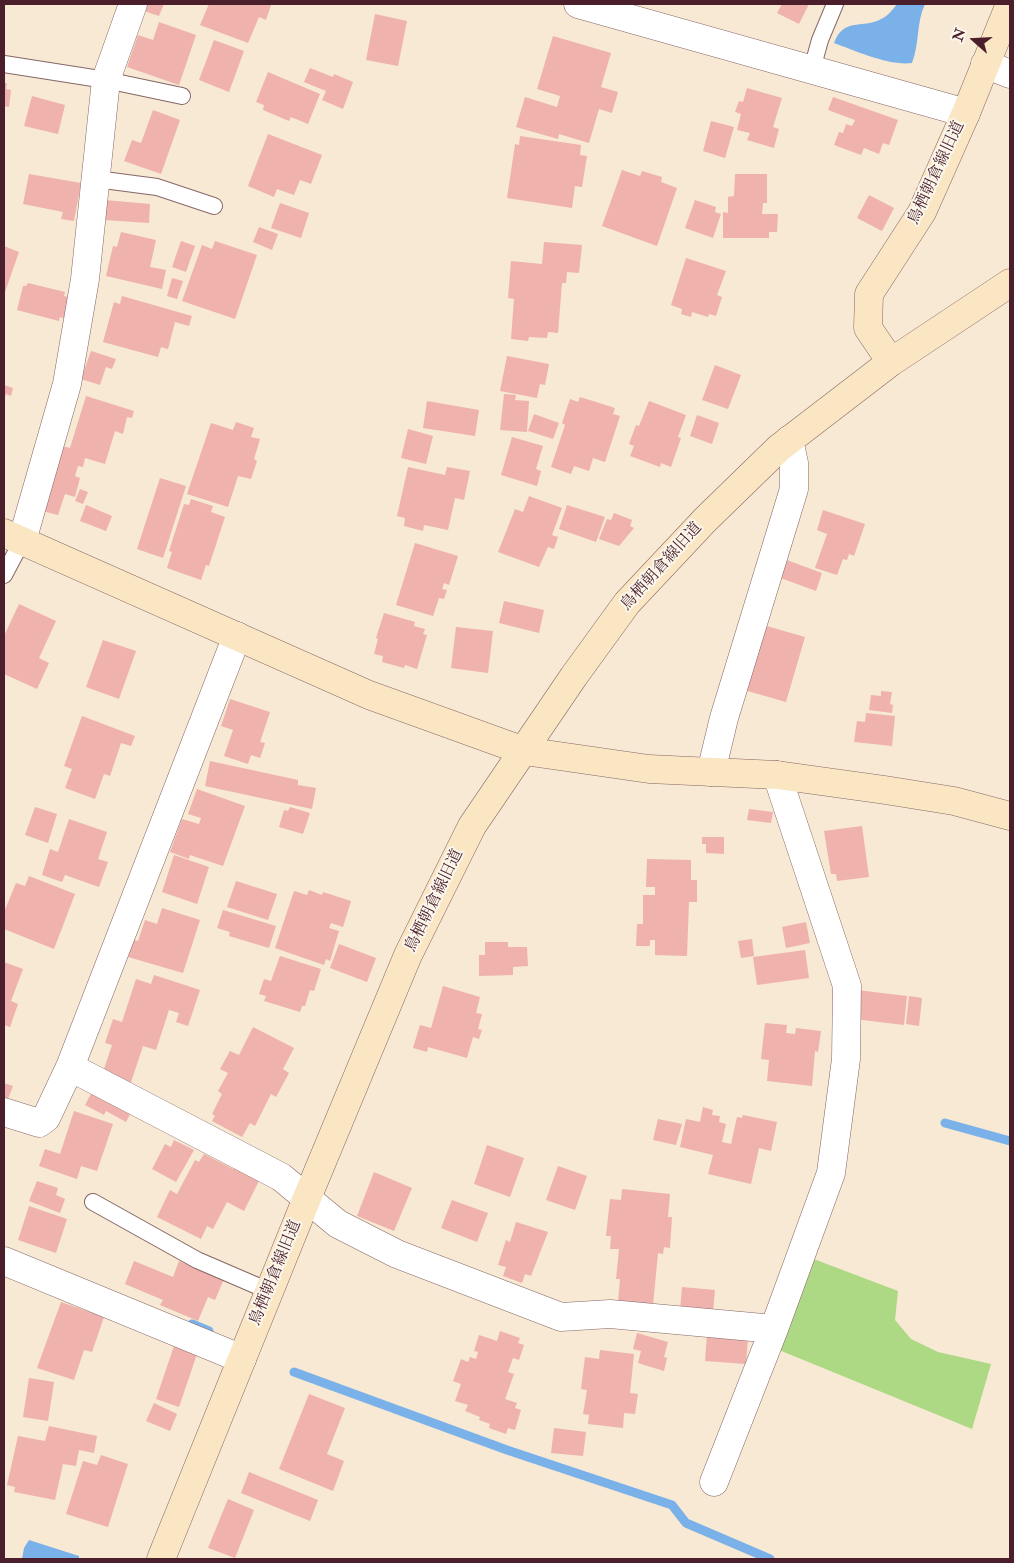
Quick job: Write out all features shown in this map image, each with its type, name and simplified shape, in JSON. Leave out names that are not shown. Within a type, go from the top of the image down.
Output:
[{"type":"street","points":[[133,4],[106,80],[85,279],[67,384],[13,537],[369,696],[524,751],[649,769],[777,775],[954,801],[1010,816]]},
{"type":"street","points":[[578,4],[966,112]]},
{"type":"street","name":"鳥栖朝倉線旧道","points":[[890,362],[868,328],[869,294],[922,212],[966,112],[1010,4]]},
{"type":"street","points":[[985,64],[1010,74]]},
{"type":"street","name":"鳥栖朝倉線旧道","points":[[161,1559],[307,1198],[408,955],[472,826],[574,676],[627,603],[705,520],[779,448],[890,362],[1010,283]]},
{"type":"street","points":[[711,772],[727,709],[794,489],[794,463],[790,440]]},
{"type":"street","points":[[4,1112],[39,1124],[46,1118],[70,1067],[238,636]]},
{"type":"street","points":[[714,1482],[774,1330],[830,1173],[846,1059],[847,986],[777,775]]},
{"type":"street","points":[[70,1067],[282,1177],[338,1224],[397,1254],[561,1317],[610,1314],[774,1330]]},
{"type":"street","points":[[4,1261],[242,1359]]},
{"type":"lane","points":[[812,69],[820,40],[835,4]]},
{"type":"lane","points":[[4,64],[106,80],[182,96]]},
{"type":"lane","points":[[96,179],[157,187],[214,206]]},
{"type":"lane","points":[[4,575],[13,537]]},
{"type":"lane","points":[[93,1202],[197,1260],[269,1292]]},
{"type":"green space","points":[[811,1258],[898,1291],[895,1320],[911,1339],[938,1352],[991,1364],[972,1429],[779,1350]]},
{"type":"water","points":[[897,4],[925,4],[920,18],[912,63],[883,60],[834,43],[843,29],[883,18]]},
{"type":"water","points":[[29,1540],[79,1556],[79,1559],[22,1559],[24,1548]]},
{"type":"building","points":[[146,4],[164,4],[159,16],[144,11]]},
{"type":"building","points":[[209,4],[271,5],[266,20],[259,17],[248,43],[200,25]]},
{"type":"building","points":[[782,4],[809,4],[799,24],[777,13]]},
{"type":"building","points":[[375,14],[407,21],[398,66],[366,60]]},
{"type":"building","points":[[159,22],[196,35],[179,85],[127,67],[138,35],[153,40]]},
{"type":"building","points":[[553,36],[611,53],[601,87],[618,92],[612,113],[599,109],[589,143],[559,134],[558,139],[516,127],[525,97],[557,107],[560,96],[537,89]]},
{"type":"building","points":[[214,40],[244,51],[229,92],[199,80]]},
{"type":"building","points":[[310,68],[333,77],[334,74],[353,82],[343,109],[322,100],[326,91],[304,82]]},
{"type":"building","points":[[268,72],[320,94],[308,124],[291,117],[289,121],[263,110],[264,105],[256,102]]},
{"type":"building","points":[[4,83],[7,83],[6,89],[11,90],[9,107],[4,106]]},
{"type":"building","points":[[747,88],[782,98],[773,127],[779,129],[774,148],[747,140],[750,133],[737,130],[741,114],[735,112],[739,101],[743,102]]},
{"type":"building","points":[[32,96],[65,105],[58,134],[24,126]]},
{"type":"building","points":[[833,97],[898,120],[889,145],[883,143],[879,154],[864,148],[861,155],[834,145],[839,132],[843,133],[846,124],[852,126],[855,120],[828,110]]},
{"type":"building","points":[[153,110],[180,120],[161,174],[124,161],[132,140],[141,143]]},
{"type":"building","points":[[711,121],[734,127],[725,158],[703,151]]},
{"type":"building","points":[[268,134],[322,155],[311,184],[300,180],[294,195],[277,189],[274,197],[248,186]]},
{"type":"building","points":[[520,136],[581,145],[580,155],[587,156],[582,187],[575,186],[572,208],[507,198],[515,144],[519,145]]},
{"type":"building","points":[[622,170],[640,176],[642,171],[662,177],[661,182],[677,188],[657,246],[602,226]]},
{"type":"building","points":[[29,174],[81,183],[74,221],[61,219],[63,212],[23,204]]},
{"type":"building","points":[[735,174],[767,174],[767,203],[763,203],[762,214],[778,214],[777,232],[769,232],[769,238],[723,238],[723,212],[728,213],[728,197],[734,196]]},
{"type":"building","points":[[869,195],[894,208],[882,231],[857,218]]},
{"type":"building","points":[[105,200],[150,204],[149,223],[104,220]]},
{"type":"building","points":[[695,200],[716,207],[715,212],[721,214],[713,238],[685,228]]},
{"type":"building","points":[[280,203],[309,213],[301,238],[271,228]]},
{"type":"building","points":[[259,227],[278,234],[272,250],[253,242]]},
{"type":"building","points":[[121,232],[156,240],[150,267],[166,270],[162,289],[106,276],[113,246],[117,247]]},
{"type":"building","points":[[181,241],[195,246],[186,272],[172,267]]},
{"type":"building","points":[[215,241],[257,255],[235,319],[182,301],[202,245],[212,249]]},
{"type":"building","points":[[544,242],[582,245],[579,273],[567,272],[566,283],[562,283],[558,333],[548,332],[547,338],[529,337],[528,341],[511,339],[514,299],[508,298],[511,261],[542,264]]},
{"type":"building","points":[[4,246],[19,252],[4,295]]},
{"type":"building","points":[[686,258],[726,271],[717,295],[722,297],[716,316],[709,314],[708,317],[692,312],[691,317],[681,314],[682,309],[671,305]]},
{"type":"building","points":[[172,278],[183,281],[177,299],[167,296]]},
{"type":"building","points":[[28,283],[65,292],[64,296],[72,298],[67,319],[60,317],[59,321],[17,310],[23,286],[26,286]]},
{"type":"building","points":[[122,296],[192,316],[189,326],[175,322],[168,349],[161,347],[158,357],[103,342],[114,302],[120,304]]},
{"type":"building","points":[[91,351],[116,359],[112,369],[106,367],[100,385],[81,379]]},
{"type":"building","points":[[507,356],[549,364],[545,385],[540,384],[537,398],[500,391]]},
{"type":"building","points":[[715,365],[741,375],[728,409],[702,400]]},
{"type":"building","points":[[4,385],[13,388],[11,396],[6,394],[4,400]]},
{"type":"building","points":[[504,394],[516,395],[515,400],[529,401],[527,432],[500,430]]},
{"type":"building","points":[[86,396],[134,411],[132,418],[127,417],[123,434],[115,431],[105,464],[85,458],[83,467],[78,466],[75,476],[80,478],[75,497],[65,494],[58,515],[42,511],[62,446],[70,448]]},
{"type":"building","points":[[580,397],[615,408],[613,414],[620,416],[605,462],[593,458],[589,471],[574,466],[571,474],[551,467],[565,425],[562,423],[570,399],[578,402]]},
{"type":"building","points":[[427,401],[479,410],[475,436],[423,428]]},
{"type":"building","points":[[649,401],[686,415],[678,437],[681,438],[671,467],[661,463],[660,467],[630,456],[634,446],[629,444],[636,425],[639,426]]},
{"type":"building","points":[[534,414],[559,423],[553,439],[528,431]]},
{"type":"building","points":[[697,415],[719,423],[712,444],[690,436]]},
{"type":"building","points":[[236,422],[254,428],[251,437],[260,439],[254,459],[257,461],[251,479],[238,476],[228,507],[187,494],[211,423],[233,430]]},
{"type":"building","points":[[408,429],[433,436],[426,464],[401,458]]},
{"type":"building","points":[[512,437],[543,446],[536,469],[541,471],[537,486],[501,475]]},
{"type":"building","points":[[408,467],[445,475],[447,467],[470,471],[464,500],[455,498],[448,530],[424,525],[423,531],[404,526],[405,518],[397,516]]},
{"type":"building","points":[[160,478],[186,486],[163,558],[137,549]]},
{"type":"building","points":[[80,489],[88,492],[83,504],[75,501]]},
{"type":"building","points":[[529,496],[562,508],[552,535],[558,537],[554,549],[548,547],[539,567],[498,552],[515,509],[523,512]]},
{"type":"building","points":[[191,499],[213,506],[211,512],[225,517],[209,566],[206,565],[201,580],[167,568],[172,552],[169,551],[184,504],[189,505]]},
{"type":"building","points":[[86,505],[112,516],[106,531],[80,521]]},
{"type":"building","points":[[567,505],[605,517],[596,542],[559,529]]},
{"type":"building","points":[[823,510],[865,524],[854,556],[849,554],[847,560],[843,559],[837,575],[815,568],[827,534],[817,530]]},
{"type":"building","points":[[614,513],[632,520],[630,526],[634,528],[619,546],[599,539],[607,519],[611,520]]},
{"type":"building","points":[[415,543],[458,556],[449,585],[444,583],[442,589],[447,590],[444,599],[439,598],[433,616],[396,605]]},
{"type":"building","points":[[784,559],[822,573],[816,591],[778,577]]},
{"type":"building","points":[[504,601],[544,610],[539,633],[499,623]]},
{"type":"building","points":[[19,604],[56,621],[39,658],[49,663],[37,689],[4,674],[4,636]]},
{"type":"building","points":[[384,613],[415,622],[414,626],[425,629],[423,634],[427,635],[417,669],[405,665],[404,668],[382,662],[383,656],[374,654],[378,639],[376,638]]},
{"type":"building","points":[[763,625],[805,637],[786,702],[744,690]]},
{"type":"building","points":[[456,627],[493,631],[488,673],[451,668]]},
{"type":"building","points":[[103,640],[136,651],[119,699],[86,687]]},
{"type":"building","points":[[881,691],[892,692],[890,704],[893,705],[892,713],[869,710],[871,695],[881,696]]},
{"type":"building","points":[[230,699],[270,712],[260,742],[265,743],[260,758],[251,755],[248,764],[224,756],[233,730],[221,726]]},
{"type":"building","points":[[866,713],[895,716],[892,746],[854,742],[857,721],[865,722]]},
{"type":"building","points":[[82,716],[135,736],[131,746],[121,743],[110,776],[104,774],[95,799],[65,788],[72,769],[64,766]]},
{"type":"building","points":[[210,761],[298,780],[298,785],[316,788],[312,809],[205,786]]},
{"type":"building","points":[[197,789],[245,806],[223,866],[190,855],[189,859],[170,852],[182,819],[199,824],[201,818],[188,814]]},
{"type":"building","points":[[35,807],[57,814],[48,843],[25,835]]},
{"type":"building","points":[[290,807],[310,813],[303,834],[279,827],[284,810],[288,811]]},
{"type":"building","points":[[749,809],[773,812],[771,823],[747,820]]},
{"type":"building","points":[[69,819],[107,832],[98,859],[108,862],[99,887],[65,875],[62,882],[42,875],[50,849],[58,852]]},
{"type":"building","points":[[862,826],[869,877],[837,881],[836,874],[831,874],[824,831]]},
{"type":"building","points":[[702,837],[724,837],[724,854],[706,853],[706,844],[702,844]]},
{"type":"building","points":[[174,855],[209,867],[197,904],[162,892]]},
{"type":"building","points":[[647,859],[691,860],[691,880],[697,880],[697,902],[689,902],[687,956],[655,955],[655,940],[650,940],[650,946],[636,946],[637,924],[643,924],[643,895],[655,895],[655,887],[646,887]]},
{"type":"building","points":[[29,876],[75,894],[54,949],[4,929],[4,912],[16,883],[25,886]]},
{"type":"building","points":[[236,881],[277,894],[268,920],[227,907]]},
{"type":"building","points":[[309,890],[322,895],[323,892],[351,901],[343,927],[331,923],[329,928],[339,931],[330,961],[326,959],[324,965],[275,948],[294,891],[307,895]]},
{"type":"building","points":[[162,908],[200,920],[183,973],[128,957],[134,940],[138,941],[145,920],[157,924]]},
{"type":"building","points":[[223,910],[276,926],[269,948],[229,936],[230,932],[217,928]]},
{"type":"building","points":[[806,922],[810,943],[786,948],[782,927]]},
{"type":"building","points":[[752,939],[754,956],[741,958],[738,941]]},
{"type":"building","points":[[485,942],[508,942],[508,947],[527,947],[528,966],[513,967],[513,975],[479,976],[479,955],[485,955]]},
{"type":"building","points":[[339,944],[376,958],[367,982],[330,968]]},
{"type":"building","points":[[805,950],[809,978],[757,985],[753,957]]},
{"type":"building","points":[[280,956],[321,969],[314,991],[310,990],[305,1006],[302,1006],[300,1012],[264,1001],[266,996],[259,994],[264,979],[271,981]]},
{"type":"building","points":[[4,962],[23,969],[11,1001],[18,1004],[10,1027],[4,1025]]},
{"type":"building","points":[[154,975],[200,990],[188,1026],[176,1022],[179,1013],[169,1010],[156,1050],[143,1046],[130,1085],[102,1075],[112,1045],[105,1043],[113,1019],[122,1022],[136,979],[151,984]]},
{"type":"building","points":[[443,986],[480,997],[476,1013],[482,1014],[478,1029],[482,1030],[479,1039],[473,1037],[467,1058],[428,1047],[427,1052],[413,1048],[420,1025],[431,1028]]},
{"type":"building","points":[[857,990],[907,996],[904,1025],[854,1019]]},
{"type":"building","points":[[909,996],[922,998],[919,1026],[906,1024]]},
{"type":"building","points":[[765,1023],[787,1025],[786,1033],[795,1034],[796,1028],[821,1031],[818,1052],[815,1051],[812,1086],[767,1081],[769,1060],[761,1059]]},
{"type":"building","points":[[253,1027],[294,1048],[283,1069],[289,1073],[276,1097],[271,1094],[255,1126],[250,1123],[242,1137],[212,1121],[215,1116],[212,1114],[222,1094],[218,1091],[228,1073],[220,1069],[230,1051],[239,1055]]},
{"type":"building","points":[[4,1083],[13,1086],[6,1104],[4,1103]]},
{"type":"building","points":[[94,1088],[133,1109],[126,1122],[106,1111],[104,1115],[85,1105]]},
{"type":"building","points":[[703,1107],[713,1110],[712,1115],[720,1116],[719,1122],[726,1124],[722,1142],[731,1144],[737,1117],[742,1118],[743,1115],[777,1122],[771,1151],[759,1148],[751,1184],[708,1174],[713,1155],[680,1147],[686,1119],[700,1122]]},
{"type":"building","points":[[74,1111],[113,1124],[97,1171],[81,1166],[77,1179],[39,1166],[45,1149],[60,1154]]},
{"type":"building","points":[[658,1119],[682,1124],[676,1145],[653,1140]]},
{"type":"building","points":[[174,1140],[194,1150],[176,1182],[152,1169],[165,1144],[171,1147]]},
{"type":"building","points":[[487,1145],[524,1158],[510,1197],[474,1184]]},
{"type":"building","points":[[204,1154],[233,1169],[236,1162],[262,1175],[244,1211],[227,1202],[213,1229],[207,1226],[201,1239],[157,1217],[170,1190],[177,1194],[195,1160],[199,1162]]},
{"type":"building","points":[[558,1166],[587,1176],[575,1210],[546,1200]]},
{"type":"building","points":[[374,1172],[412,1188],[394,1231],[357,1216]]},
{"type":"building","points":[[37,1181],[58,1188],[56,1195],[65,1199],[60,1213],[29,1201]]},
{"type":"building","points":[[622,1189],[670,1194],[668,1217],[672,1217],[670,1248],[664,1247],[663,1254],[658,1253],[653,1305],[618,1302],[620,1279],[616,1279],[619,1249],[610,1249],[611,1236],[606,1236],[610,1199],[621,1200]]},
{"type":"building","points":[[452,1200],[488,1213],[477,1242],[441,1228]]},
{"type":"building","points":[[29,1206],[67,1219],[56,1253],[18,1240]]},
{"type":"building","points":[[516,1222],[548,1232],[531,1276],[525,1274],[522,1283],[503,1276],[506,1267],[498,1265],[506,1240],[510,1242]]},
{"type":"building","points":[[134,1261],[173,1277],[179,1261],[224,1279],[215,1300],[208,1297],[198,1321],[160,1305],[163,1300],[125,1284]]},
{"type":"building","points":[[682,1287],[715,1290],[713,1313],[680,1310]]},
{"type":"building","points":[[61,1302],[104,1317],[92,1352],[84,1350],[74,1380],[37,1368]]},
{"type":"building","points":[[500,1331],[520,1338],[518,1343],[524,1345],[519,1360],[513,1358],[508,1372],[514,1374],[505,1399],[517,1403],[515,1408],[521,1410],[515,1430],[508,1428],[506,1434],[489,1428],[490,1424],[479,1420],[480,1417],[465,1411],[468,1405],[455,1401],[461,1384],[453,1381],[461,1359],[468,1362],[470,1357],[476,1359],[478,1352],[474,1351],[479,1335],[497,1341]]},
{"type":"building","points":[[637,1333],[668,1342],[664,1357],[667,1358],[664,1371],[638,1363],[641,1351],[633,1349]]},
{"type":"building","points":[[707,1335],[748,1338],[746,1364],[705,1361]]},
{"type":"building","points":[[175,1343],[198,1351],[179,1407],[156,1399]]},
{"type":"building","points":[[600,1350],[634,1354],[630,1393],[638,1394],[635,1414],[624,1413],[623,1428],[588,1424],[589,1415],[583,1414],[587,1390],[581,1389],[585,1357],[599,1359]]},
{"type":"building","points":[[29,1378],[54,1382],[48,1421],[23,1417]]},
{"type":"building","points":[[309,1394],[345,1408],[327,1454],[344,1461],[333,1491],[279,1469]]},
{"type":"building","points":[[154,1403],[177,1414],[170,1431],[146,1421]]},
{"type":"building","points":[[49,1426],[97,1436],[94,1453],[79,1450],[76,1466],[63,1464],[55,1500],[14,1492],[15,1487],[7,1485],[18,1436],[45,1441]]},
{"type":"building","points":[[554,1428],[586,1432],[583,1456],[551,1453]]},
{"type":"building","points":[[101,1455],[128,1464],[108,1527],[66,1514],[83,1461],[97,1465]]},
{"type":"building","points":[[249,1472],[318,1500],[310,1521],[241,1493]]},
{"type":"building","points":[[228,1499],[254,1510],[235,1558],[208,1548]]},
{"type":"waterway","points":[[945,1123],[1010,1141]]},
{"type":"waterway","points":[[192,1324],[209,1331]]},
{"type":"waterway","points":[[294,1372],[507,1450],[672,1505],[686,1523],[770,1559]]}]
